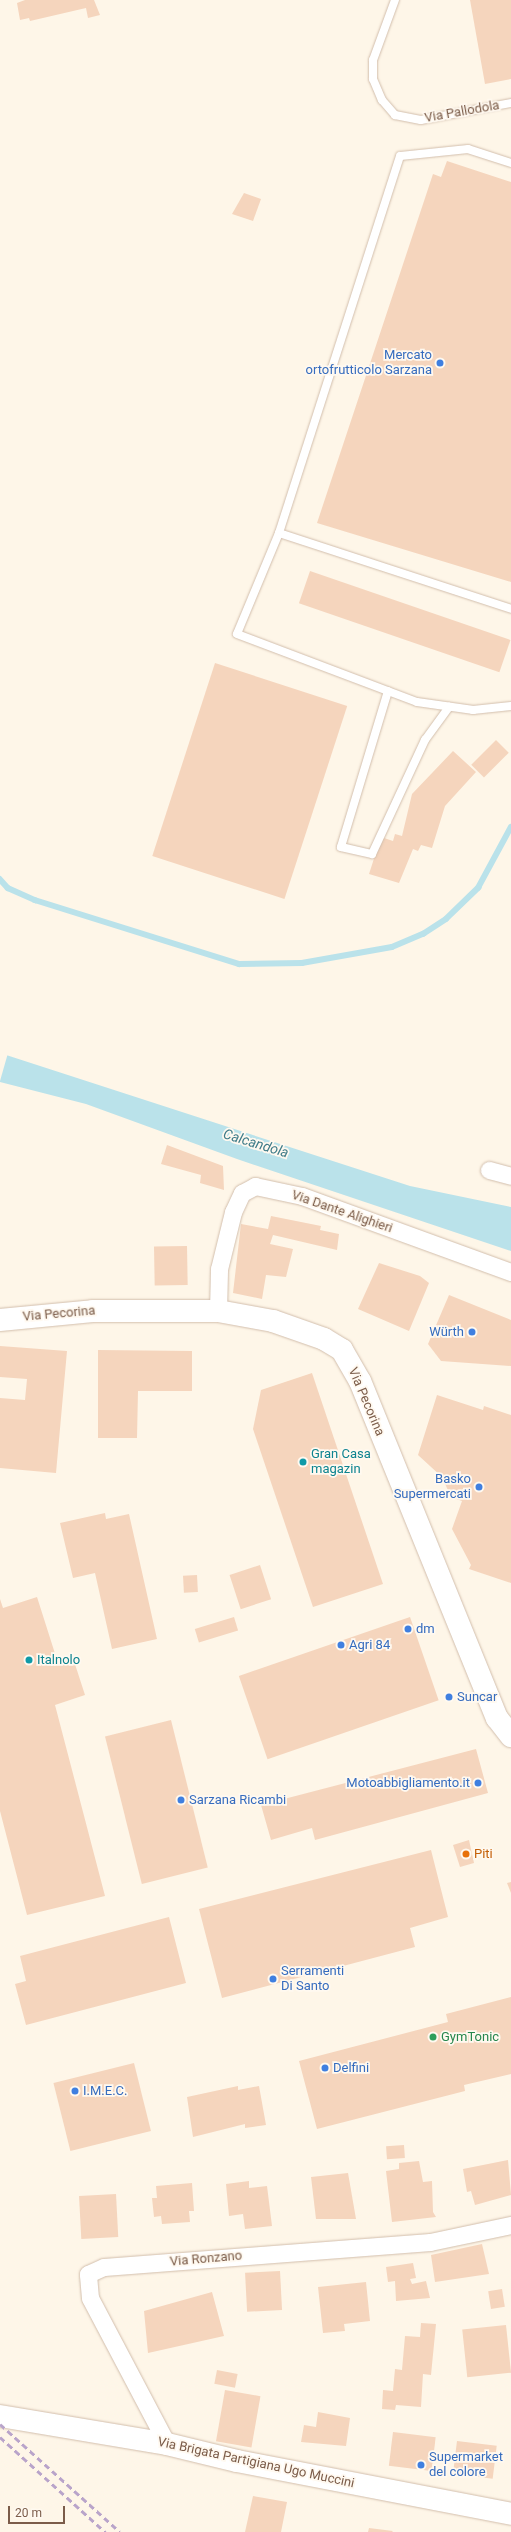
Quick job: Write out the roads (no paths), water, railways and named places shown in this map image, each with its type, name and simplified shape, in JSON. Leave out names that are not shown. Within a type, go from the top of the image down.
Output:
[{"type":"street","points":[[488,1170],[511,1176]]},
{"type":"street","name":"Via Dante Alighieri","points":[[218,1311],[219,1269],[233,1212],[242,1193],[255,1186],[302,1196],[511,1272]]},
{"type":"street","name":"Via Pecorina","points":[[0,1320],[93,1310],[218,1311],[273,1321],[324,1339],[342,1350],[360,1381],[497,1718],[509,1734],[511,1753]]},
{"type":"street","name":"Via Ronzano","points":[[167,2444],[90,2298],[88,2274],[104,2267],[430,2242],[511,2224]]},
{"type":"street","name":"Via Brigata Partigiana Ugo Muccini","points":[[0,2416],[167,2444],[237,2461],[511,2514]]},
{"type":"lane","name":"Via Pallodola","points":[[395,0],[373,60],[374,79],[382,100],[395,115],[421,120],[511,103]]},
{"type":"lane","points":[[511,163],[468,149],[400,156],[279,533],[237,634],[417,702],[473,710],[511,706]]},
{"type":"lane","points":[[279,533],[511,609]]},
{"type":"lane","points":[[388,691],[341,847],[372,854],[425,740],[449,707]]},
{"type":"water","name":"Calcandola","points":[[0,1053],[410,1186],[511,1207],[511,1251],[237,1159],[86,1104],[0,1082]]},
{"type":"waterway","points":[[0,879],[8,888],[35,900],[239,964],[302,963],[392,947],[423,934],[446,919],[478,888],[511,827]]},
{"type":"railway","points":[[0,2424],[120,2532]]},
{"type":"railway","points":[[0,2437],[105,2532]]},
{"type":"place","name":"Mercato ortofrutticolo Sarzana","points":[[440,363]]},
{"type":"place","name":"Würth","points":[[472,1332]]},
{"type":"place","name":"Gran Casa magazin","points":[[303,1462]]},
{"type":"place","name":"Basko Supermercati","points":[[479,1487]]},
{"type":"place","name":"dm","points":[[408,1629]]},
{"type":"place","name":"Agri 84","points":[[341,1645]]},
{"type":"place","name":"Italnolo","points":[[29,1660]]},
{"type":"place","name":"Suncar","points":[[449,1697]]},
{"type":"place","name":"Motoabbigliamento.it","points":[[478,1783]]},
{"type":"place","name":"Sarzana Ricambi","points":[[181,1800]]},
{"type":"place","name":"Piti","points":[[466,1854]]},
{"type":"place","name":"Serramenti Di Santo","points":[[273,1979]]},
{"type":"place","name":"GymTonic","points":[[433,2037]]},
{"type":"place","name":"Delfini","points":[[325,2068]]},
{"type":"place","name":"I.M.E.C.","points":[[75,2091]]},
{"type":"place","name":"Supermarket del colore","points":[[421,2465]]}]
